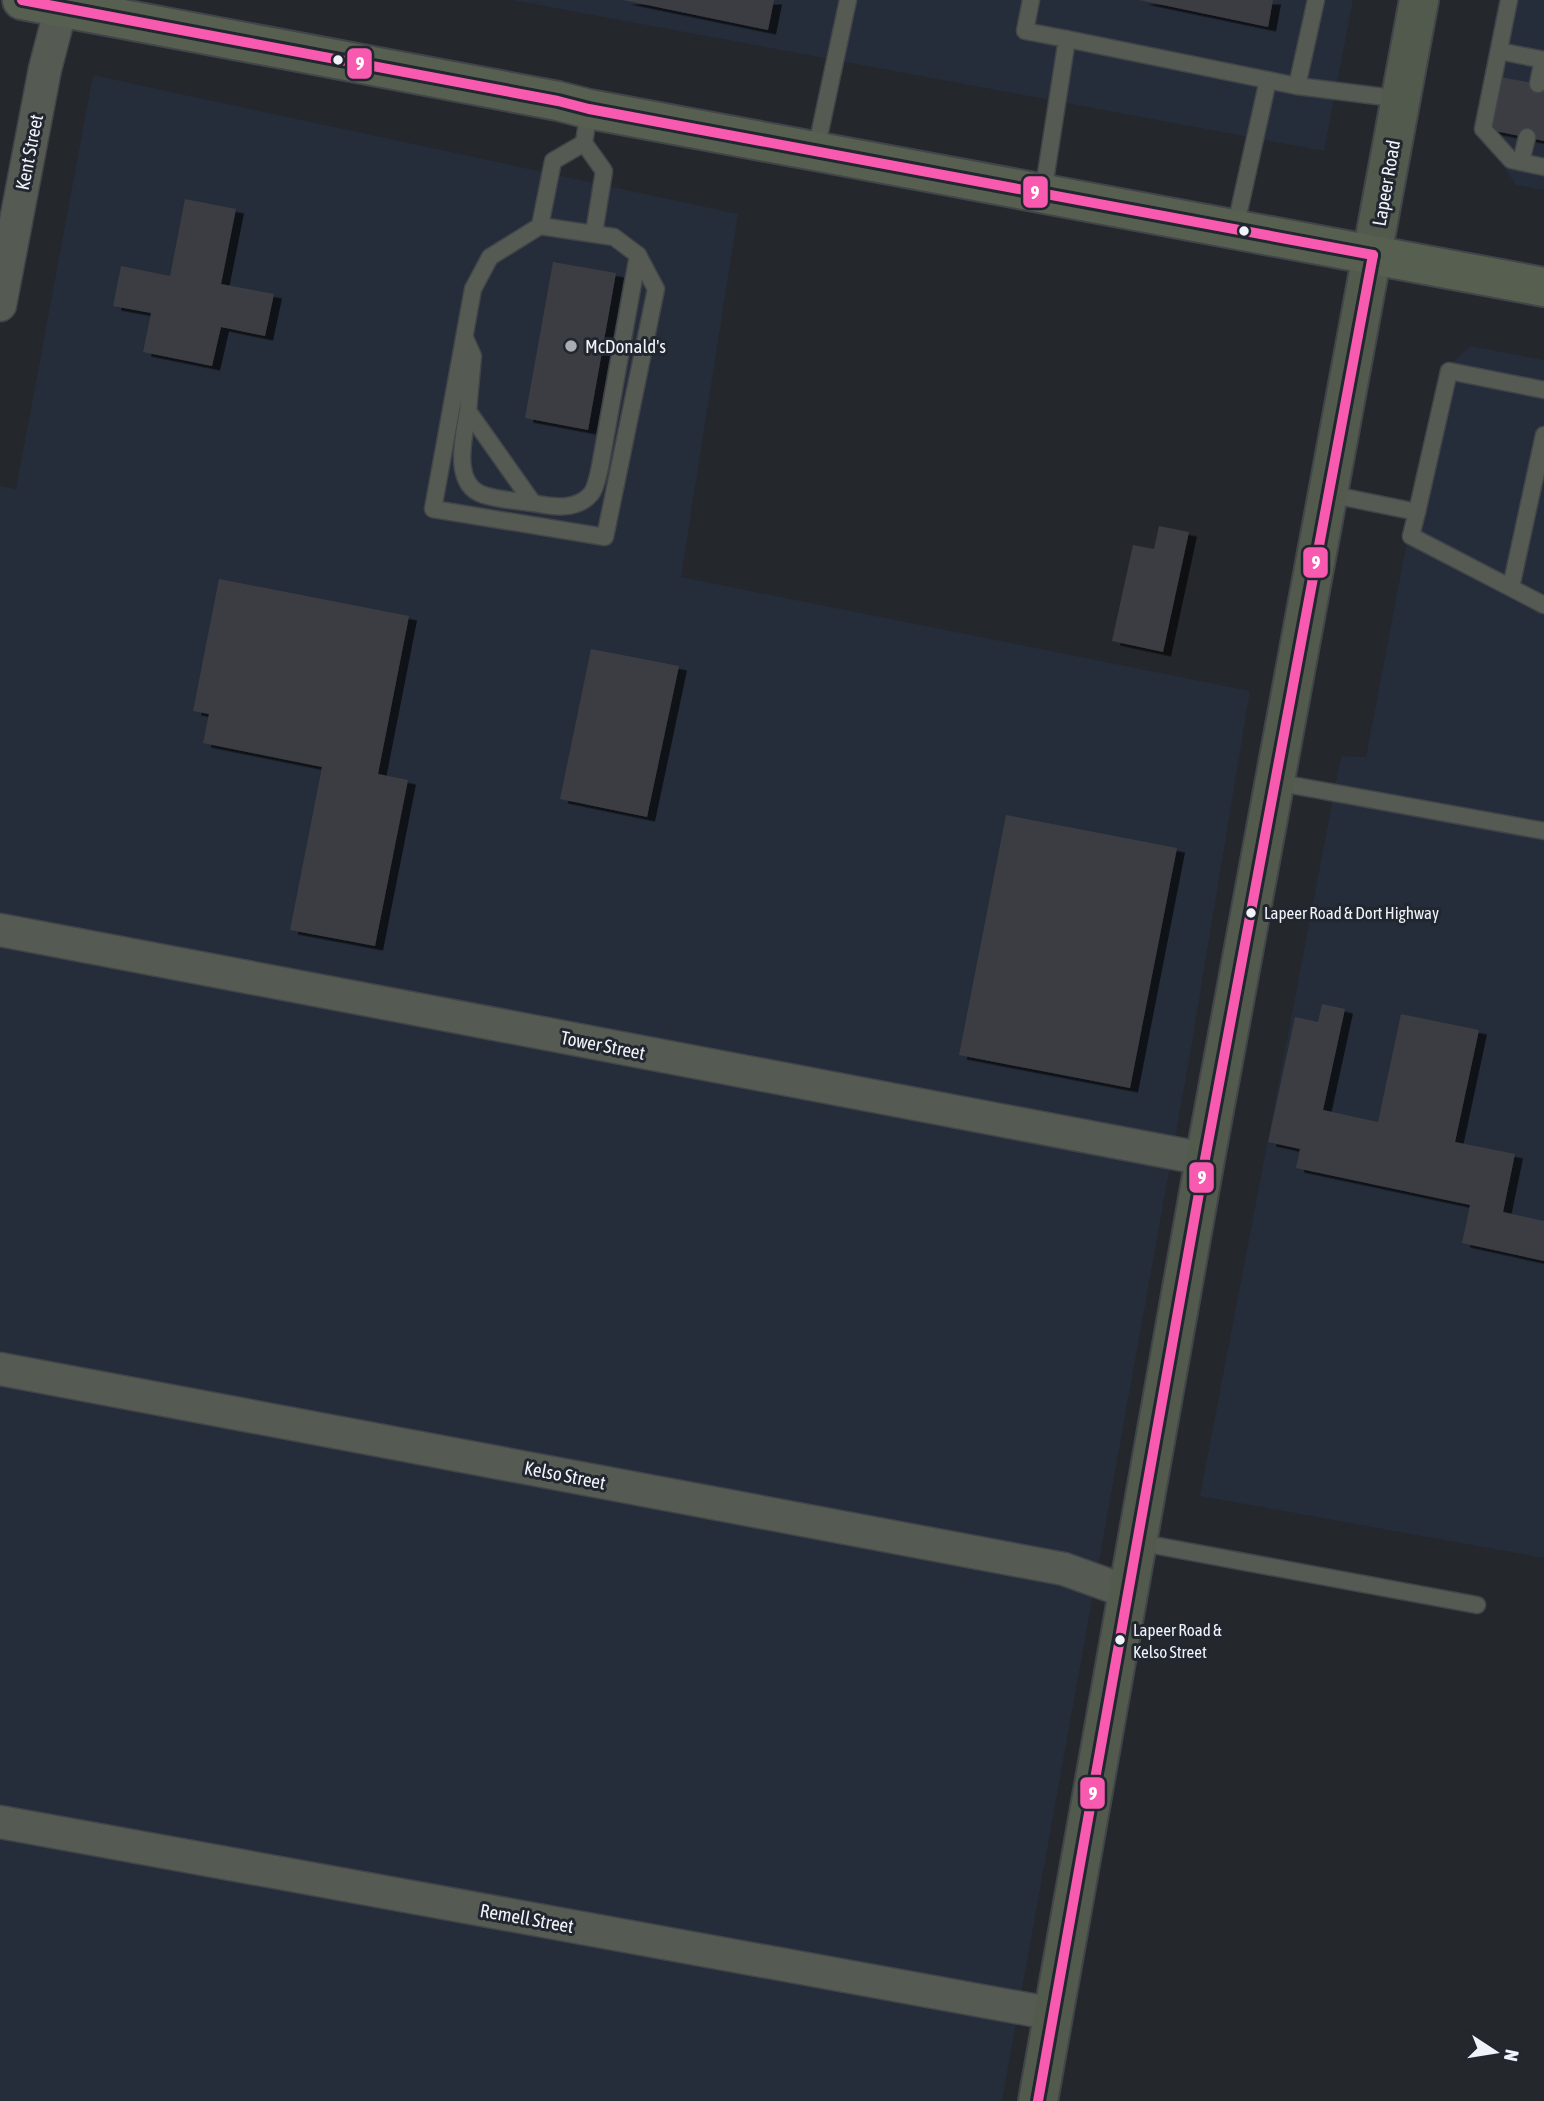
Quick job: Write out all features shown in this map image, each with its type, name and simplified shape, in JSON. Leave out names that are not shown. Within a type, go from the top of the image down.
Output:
[{"type":"main road","points":[[22,0],[62,4],[558,101],[586,126],[816,150],[1544,287]]},
{"type":"main road","name":"Lapeer Road","points":[[1038,2101],[1205,1159],[1419,0]]},
{"type":"street","name":"Kent Street","points":[[0,301],[45,69],[62,4]]},
{"type":"street","name":"Tower Street","points":[[0,930],[1205,1159]]},
{"type":"street","name":"Kelso Street","points":[[0,1369],[1064,1569],[1128,1592]]},
{"type":"street","name":"Remell Street","points":[[0,1822],[1054,2014]]},
{"type":"lane","points":[[816,150],[848,0]]},
{"type":"lane","points":[[1031,0],[1025,32],[1297,86],[1401,99]]},
{"type":"lane","points":[[1297,86],[1316,0]]},
{"type":"lane","points":[[1509,0],[1483,129],[1511,160],[1544,167]]},
{"type":"lane","points":[[1043,193],[1067,39]]},
{"type":"lane","points":[[1499,51],[1544,60],[1538,84]]},
{"type":"lane","points":[[1235,229],[1268,80]]},
{"type":"lane","points":[[540,226],[553,161],[586,126],[604,171],[594,233]]},
{"type":"lane","points":[[1521,162],[1527,137]]},
{"type":"lane","points":[[540,226],[594,233],[614,237],[638,255],[656,289],[605,537],[433,509],[473,289],[489,257],[540,226]]},
{"type":"lane","points":[[465,338],[473,356],[468,411],[461,447],[468,485],[482,495],[560,508],[577,503],[592,493],[600,467],[638,255]]},
{"type":"lane","points":[[1544,390],[1449,371],[1411,536],[1544,605]]},
{"type":"lane","points":[[468,411],[533,503]]},
{"type":"lane","points":[[1511,587],[1544,435]]},
{"type":"lane","points":[[1328,494],[1417,512]]},
{"type":"lane","points":[[1275,782],[1544,831]]},
{"type":"lane","points":[[1137,1542],[1477,1605]]},
{"type":"shaded area","points":[[512,0],[1353,0],[1324,151]]},
{"type":"shaded area","points":[[1498,0],[1544,0],[1544,190],[1516,185],[1475,126]]},
{"type":"shaded area","points":[[93,75],[738,214],[681,577],[1250,691],[1190,1055],[1002,2101],[0,2101],[0,486],[16,489]]},
{"type":"shaded area","points":[[1470,346],[1544,360],[1544,1558],[1200,1496],[1341,756],[1366,757],[1438,378]]},
{"type":"building","points":[[623,0],[774,0],[768,30]]},
{"type":"building","points":[[1139,0],[1273,0],[1268,27]]},
{"type":"building","points":[[1500,77],[1544,85],[1544,141],[1490,130]]},
{"type":"building","points":[[185,199],[236,209],[221,284],[274,294],[265,336],[221,327],[212,366],[143,352],[151,313],[113,306],[121,266],[170,276]]},
{"type":"building","name":"McDonald's","points":[[553,262],[616,273],[588,430],[525,418]]},
{"type":"building","points":[[1159,526],[1189,532],[1163,652],[1112,641],[1133,545],[1154,549]]},
{"type":"building","points":[[219,579],[409,616],[378,774],[408,780],[375,946],[290,930],[322,767],[203,743],[209,714],[193,711]]},
{"type":"building","points":[[591,649],[679,666],[647,817],[560,799]]},
{"type":"building","points":[[1006,815],[1177,848],[1130,1088],[959,1055]]},
{"type":"building","points":[[1322,1004],[1345,1009],[1323,1110],[1378,1122],[1401,1014],[1479,1030],[1455,1142],[1515,1154],[1503,1212],[1544,1221],[1544,1261],[1462,1243],[1470,1205],[1296,1168],[1300,1149],[1268,1142],[1295,1017],[1318,1022]]},
{"type":"transit line","name":"9","points":[[22,0],[1373,255]]},
{"type":"transit line","name":"9","points":[[1038,2101],[1205,1159],[1373,255]]},
{"type":"place","name":"McDonald's","points":[[571,346]]},
{"type":"place","name":"Lapeer Road & Dort Highway","points":[[1251,913]]},
{"type":"place","name":"Lapeer Road & Kelso Street","points":[[1120,1640]]}]
